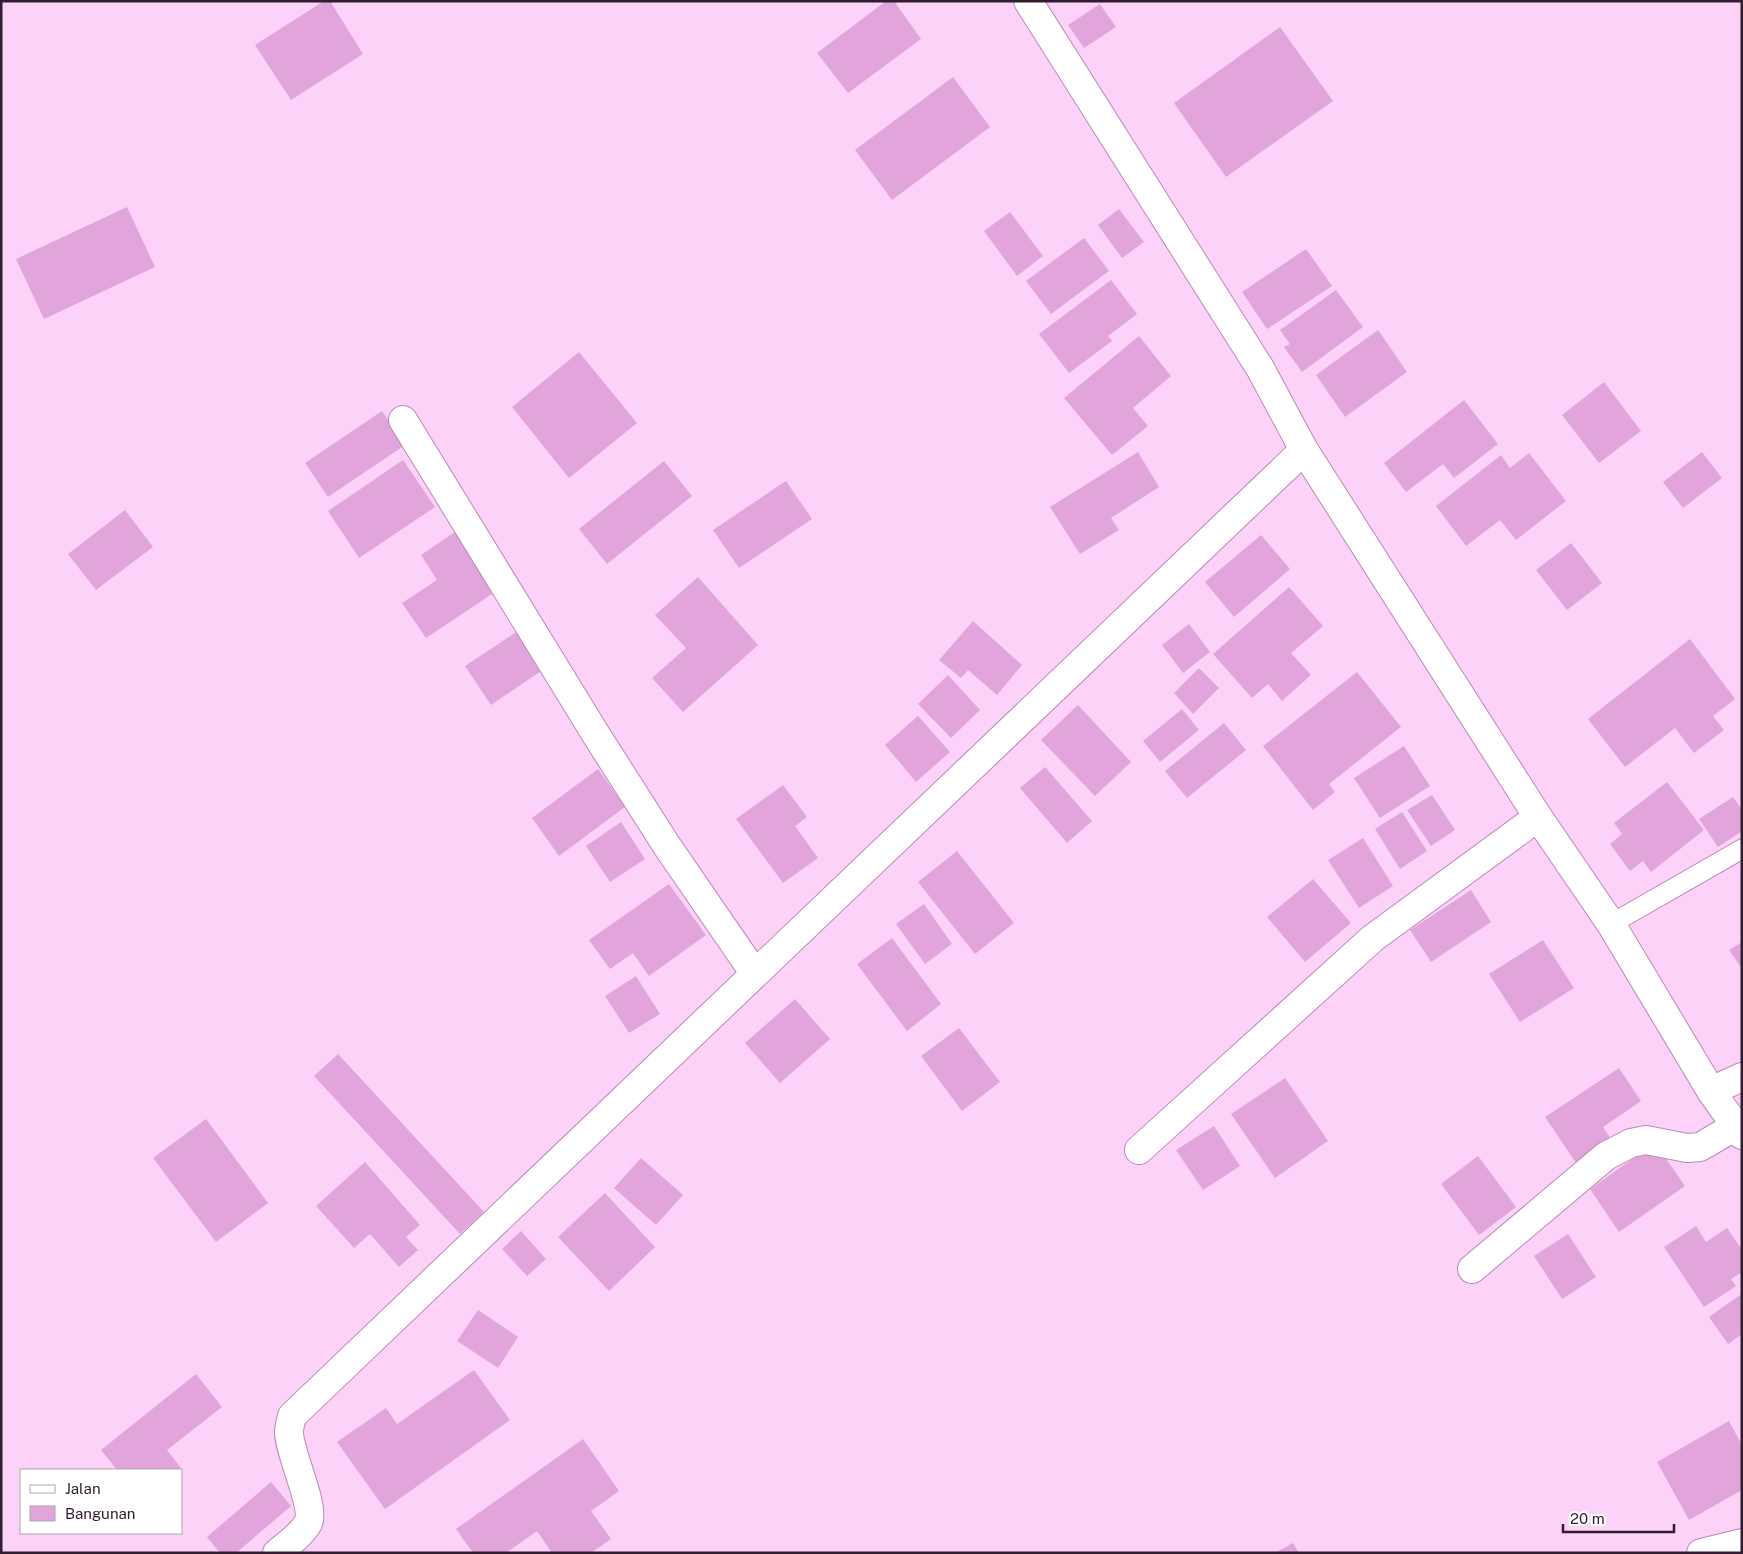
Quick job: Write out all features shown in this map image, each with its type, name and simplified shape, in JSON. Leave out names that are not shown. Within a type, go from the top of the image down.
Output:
[{"type":"street","points":[[1028,1],[1260,368],[1304,450],[1538,817],[1611,924],[1711,1091],[1739,1130],[1700,1147],[1687,1148],[1646,1140],[1631,1143],[1606,1156],[1472,1269]]},
{"type":"street","points":[[404,420],[600,741],[668,846],[755,974]]},
{"type":"street","points":[[277,1553],[297,1536],[309,1521],[310,1506],[304,1492],[289,1432],[292,1416],[1304,450]]},
{"type":"street","points":[[1139,1150],[1373,938],[1538,817]]},
{"type":"street","points":[[1711,1091],[1742,1076]]},
{"type":"street","points":[[1702,1553],[1742,1543]]},
{"type":"lane","points":[[1611,924],[1742,848]]},
{"type":"building","points":[[324,1],[330,1],[363,54],[291,100],[255,45]]},
{"type":"building","points":[[886,1],[894,1],[921,39],[848,93],[817,53]]},
{"type":"building","points":[[1100,4],[1116,27],[1084,48],[1068,25]]},
{"type":"building","points":[[1280,27],[1333,101],[1226,177],[1174,103]]},
{"type":"building","points":[[953,77],[990,127],[892,200],[855,150]]},
{"type":"building","points":[[127,207],[155,267],[44,319],[16,259]]},
{"type":"building","points":[[1119,209],[1144,242],[1122,258],[1098,225]]},
{"type":"building","points":[[1010,212],[1043,256],[1017,276],[984,231]]},
{"type":"building","points":[[1084,238],[1109,271],[1051,314],[1026,281]]},
{"type":"building","points":[[1306,249],[1332,286],[1267,329],[1242,292]]},
{"type":"building","points":[[1111,280],[1137,314],[1108,336],[1112,341],[1069,373],[1039,334]]},
{"type":"building","points":[[1336,290],[1363,327],[1302,372],[1284,347],[1290,344],[1280,330]]},
{"type":"building","points":[[1378,330],[1407,372],[1345,417],[1316,375]]},
{"type":"building","points":[[1139,336],[1171,376],[1133,408],[1148,426],[1112,455],[1064,398]]},
{"type":"building","points":[[579,352],[637,423],[569,478],[512,407]]},
{"type":"building","points":[[1604,382],[1641,431],[1599,463],[1562,415]]},
{"type":"building","points":[[1464,400],[1498,444],[1454,478],[1443,464],[1406,492],[1384,463]]},
{"type":"building","points":[[382,411],[405,445],[328,497],[305,463]]},
{"type":"building","points":[[1138,452],[1159,487],[1111,518],[1119,530],[1080,554],[1050,507]]},
{"type":"building","points":[[1702,452],[1722,478],[1683,508],[1663,482]]},
{"type":"building","points":[[1529,453],[1566,501],[1516,540],[1500,520],[1466,546],[1436,506],[1501,455],[1510,468]]},
{"type":"building","points":[[403,460],[435,507],[359,558],[328,511]]},
{"type":"building","points":[[664,461],[692,496],[607,564],[579,529]]},
{"type":"building","points":[[786,481],[812,519],[739,568],[713,530]]},
{"type":"building","points":[[125,510],[153,547],[96,590],[68,554]]},
{"type":"building","points":[[455,532],[495,592],[426,638],[402,603],[437,580],[421,555]]},
{"type":"building","points":[[1261,535],[1290,569],[1234,617],[1205,582]]},
{"type":"building","points":[[1571,543],[1602,583],[1567,610],[1536,570]]},
{"type":"building","points":[[698,577],[758,645],[683,712],[652,678],[686,648],[655,615]]},
{"type":"building","points":[[1289,587],[1323,626],[1291,653],[1311,675],[1282,701],[1268,684],[1252,698],[1213,654]]},
{"type":"building","points":[[973,621],[1022,665],[997,695],[968,670],[961,678],[939,660]]},
{"type":"building","points":[[1189,624],[1210,652],[1183,673],[1162,645]]},
{"type":"building","points":[[518,631],[544,669],[491,705],[465,666]]},
{"type":"building","points":[[1690,639],[1735,699],[1713,716],[1724,730],[1694,753],[1675,728],[1625,767],[1588,719]]},
{"type":"building","points":[[1199,668],[1219,688],[1193,714],[1174,693]]},
{"type":"building","points":[[1357,672],[1401,727],[1329,784],[1335,792],[1313,810],[1263,746]]},
{"type":"building","points":[[948,675],[980,710],[951,738],[918,704]]},
{"type":"building","points":[[1078,705],[1131,762],[1095,796],[1041,740]]},
{"type":"building","points":[[1182,709],[1199,730],[1160,762],[1143,741]]},
{"type":"building","points":[[918,716],[950,752],[916,782],[885,745]]},
{"type":"building","points":[[1224,723],[1246,750],[1187,798],[1165,771]]},
{"type":"building","points":[[1404,746],[1430,786],[1380,818],[1354,778]]},
{"type":"building","points":[[1045,767],[1092,821],[1067,843],[1020,788]]},
{"type":"building","points":[[598,769],[625,807],[559,856],[532,818]]},
{"type":"building","points":[[1667,782],[1704,830],[1651,872],[1643,861],[1630,871],[1610,844],[1622,834],[1614,823]]},
{"type":"building","points":[[783,785],[807,817],[795,826],[818,858],[783,883],[736,819]]},
{"type":"building","points":[[1432,795],[1455,830],[1431,846],[1407,810]]},
{"type":"building","points":[[1733,797],[1742,810],[1742,831],[1718,847],[1699,819]]},
{"type":"building","points":[[1402,812],[1427,851],[1400,869],[1375,829]]},
{"type":"building","points":[[621,822],[645,859],[610,882],[586,846]]},
{"type":"building","points":[[1363,838],[1393,886],[1359,908],[1328,860]]},
{"type":"building","points":[[957,851],[1014,923],[975,954],[918,882]]},
{"type":"building","points":[[1313,879],[1351,923],[1305,962],[1267,917]]},
{"type":"building","points":[[669,884],[706,935],[649,976],[633,953],[610,969],[589,940]]},
{"type":"building","points":[[1471,890],[1491,922],[1431,962],[1410,930]]},
{"type":"building","points":[[924,904],[952,944],[925,964],[896,924]]},
{"type":"building","points":[[892,938],[941,1004],[907,1031],[857,964]]},
{"type":"building","points":[[1543,940],[1574,988],[1520,1022],[1489,974]]},
{"type":"building","points":[[1742,942],[1742,969],[1729,950]]},
{"type":"building","points":[[636,976],[660,1014],[629,1033],[605,996]]},
{"type":"building","points":[[795,999],[830,1039],[780,1083],[745,1043]]},
{"type":"building","points":[[959,1028],[1000,1082],[962,1111],[921,1056]]},
{"type":"building","points":[[338,1054],[484,1212],[460,1234],[314,1076]]},
{"type":"building","points":[[1619,1068],[1641,1101],[1603,1127],[1611,1139],[1576,1163],[1545,1117]]},
{"type":"building","points":[[1285,1078],[1328,1141],[1275,1178],[1231,1114]]},
{"type":"building","points":[[206,1119],[268,1203],[216,1242],[153,1158]]},
{"type":"building","points":[[1214,1126],[1240,1166],[1203,1190],[1176,1150]]},
{"type":"building","points":[[1655,1143],[1685,1186],[1619,1232],[1590,1189]]},
{"type":"building","points":[[1478,1156],[1516,1207],[1479,1235],[1441,1184]]},
{"type":"building","points":[[641,1158],[683,1195],[656,1225],[614,1188]]},
{"type":"building","points":[[365,1162],[420,1225],[406,1237],[418,1250],[399,1267],[370,1234],[354,1248],[316,1206]]},
{"type":"building","points":[[605,1193],[655,1247],[609,1291],[558,1237]]},
{"type":"building","points":[[1696,1226],[1706,1242],[1727,1228],[1742,1250],[1742,1272],[1731,1279],[1736,1286],[1704,1307],[1664,1247]]},
{"type":"building","points":[[521,1231],[546,1259],[527,1276],[502,1249]]},
{"type":"building","points":[[1568,1234],[1596,1277],[1562,1299],[1534,1256]]},
{"type":"building","points":[[1740,1295],[1742,1297],[1742,1334],[1728,1344],[1709,1317]]},
{"type":"building","points":[[478,1310],[518,1337],[498,1368],[457,1341]]},
{"type":"building","points":[[474,1370],[510,1420],[385,1509],[337,1442],[386,1408],[397,1424]]},
{"type":"building","points":[[196,1374],[222,1407],[167,1450],[181,1468],[180,1469],[116,1469],[101,1450]]},
{"type":"building","points":[[1729,1421],[1742,1445],[1742,1490],[1689,1520],[1657,1462]]},
{"type":"building","points":[[583,1439],[619,1491],[591,1511],[611,1539],[591,1553],[552,1553],[537,1531],[506,1553],[473,1553],[456,1529]]},
{"type":"building","points":[[271,1482],[291,1506],[236,1553],[220,1553],[207,1537]]},
{"type":"building","points":[[1293,1543],[1299,1553],[1275,1553]]}]
